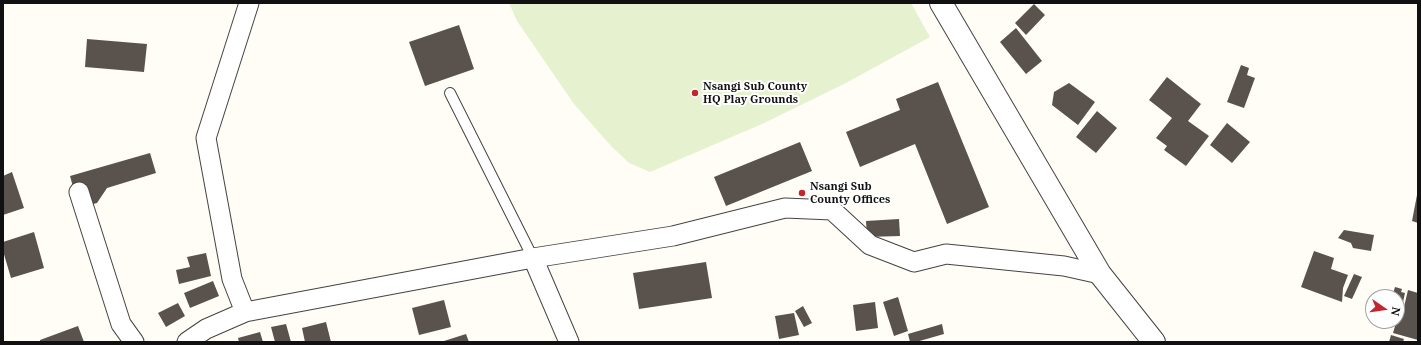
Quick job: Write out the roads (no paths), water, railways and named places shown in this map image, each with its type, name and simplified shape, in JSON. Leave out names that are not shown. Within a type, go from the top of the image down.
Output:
[{"type":"street","points":[[245,312],[232,279],[206,138],[249,3]]},
{"type":"street","points":[[941,3],[1100,274],[1154,342]]},
{"type":"street","points":[[79,192],[121,324],[134,342]]},
{"type":"street","points":[[187,342],[206,329],[245,312],[533,258],[673,236],[785,208],[832,210],[870,245],[914,262],[946,254],[1064,266],[1100,274]]},
{"type":"street","points":[[533,258],[569,342]]},
{"type":"lane","points":[[450,93],[533,258]]},
{"type":"place","name":"Nsangi Sub County HQ Play Grounds","points":[[695,93]]},
{"type":"place","name":"Nsangi Sub County Offices","points":[[802,193]]}]
